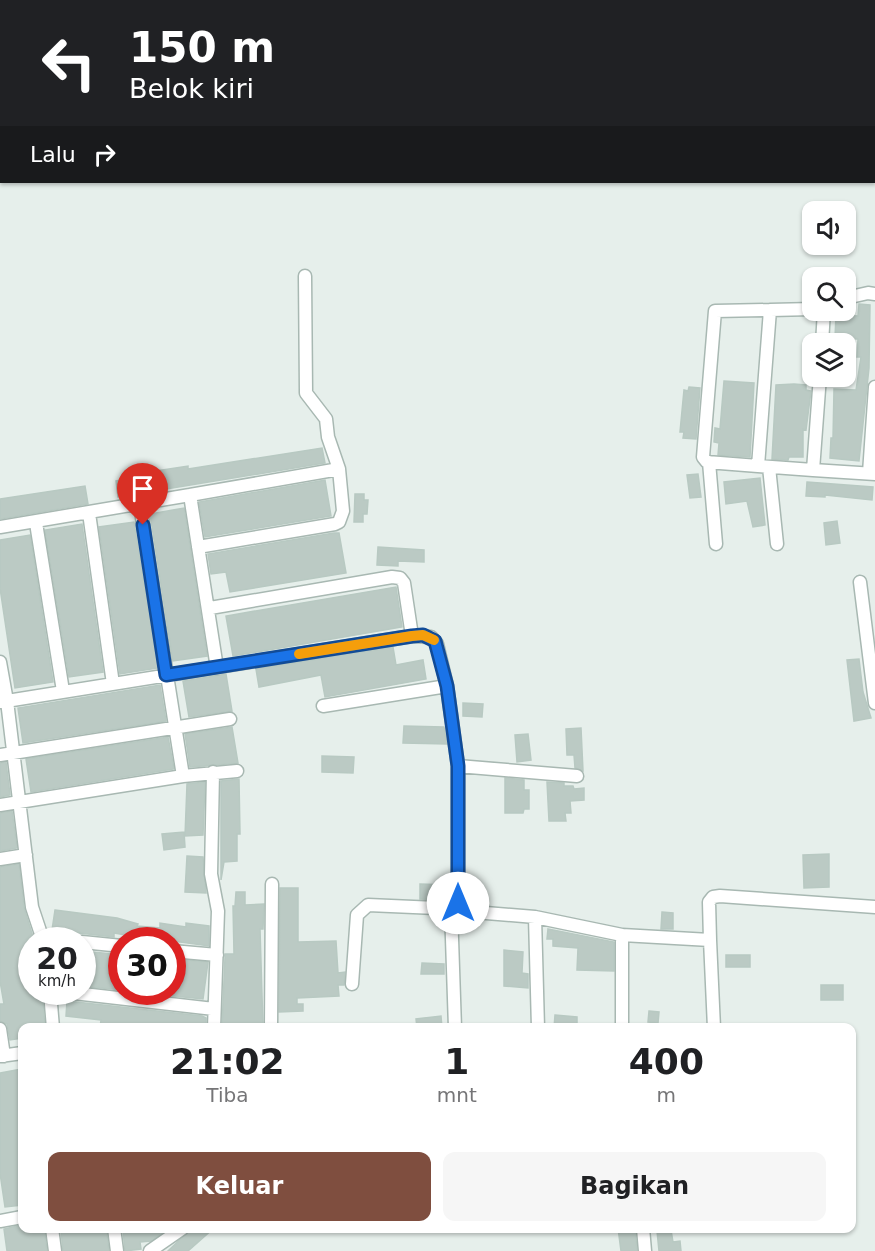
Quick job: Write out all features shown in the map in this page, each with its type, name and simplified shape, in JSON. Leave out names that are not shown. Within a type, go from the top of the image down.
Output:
[{"type":"street","points":[[198,547],[339,522],[343,511],[339,469],[328,437],[326,419],[306,393],[305,276]]},
{"type":"street","points":[[856,296],[875,294]]},
{"type":"street","points":[[802,309],[715,311],[703,457],[709,462],[872,473],[875,387]]},
{"type":"street","points":[[770,310],[764,467],[777,544]]},
{"type":"street","points":[[813,470],[819,387]]},
{"type":"street","points":[[709,462],[716,544]]},
{"type":"street","points":[[0,527],[36,523],[339,469]]},
{"type":"street","points":[[190,495],[210,608],[217,668]]},
{"type":"street","points":[[140,505],[183,776]]},
{"type":"street","points":[[89,513],[113,684]]},
{"type":"street","points":[[36,523],[63,691]]},
{"type":"street","points":[[210,608],[392,577],[400,578],[404,584],[412,636]]},
{"type":"street","points":[[860,582],[872,652],[875,703]]},
{"type":"street","points":[[4,702],[412,636],[423,635],[435,641],[447,686],[458,766],[455,909],[456,1023]]},
{"type":"street","points":[[0,662],[4,702],[14,753],[32,907],[39,927]]},
{"type":"street","points":[[323,706],[447,686]]},
{"type":"street","points":[[0,755],[230,719]]},
{"type":"street","points":[[458,766],[577,776]]},
{"type":"street","points":[[0,805],[183,776],[237,771]]},
{"type":"street","points":[[213,772],[211,874],[218,911],[214,1023]]},
{"type":"street","points":[[0,859],[26,855]]},
{"type":"street","points":[[271,1023],[272,884]]},
{"type":"street","points":[[714,1023],[709,902],[713,897],[875,907]]},
{"type":"street","points":[[352,984],[357,915],[368,905],[455,909],[535,917],[622,935],[711,940]]},
{"type":"street","points":[[535,917],[538,1023]]},
{"type":"street","points":[[622,935],[622,1023]]},
{"type":"street","points":[[186,952],[217,955]]},
{"type":"street","points":[[96,996],[214,1009]]},
{"type":"street","points":[[51,1005],[52,1023]]},
{"type":"street","points":[[0,1029],[2,1056],[18,1054]]},
{"type":"street","points":[[0,1221],[18,1218]]},
{"type":"street","points":[[53,1233],[55,1251]]},
{"type":"street","points":[[115,1233],[117,1251]]},
{"type":"street","points":[[150,1251],[173,1233]]},
{"type":"street","points":[[643,1233],[645,1251]]},
{"type":"building","points":[[859,304],[870,305],[869,368],[859,461],[830,458],[831,438],[833,438],[834,389],[856,390],[861,357],[857,357],[856,333],[835,333],[836,321],[856,321],[856,316],[858,316]]},
{"type":"building","points":[[724,381],[754,383],[750,457],[718,455],[719,443],[714,442],[715,428],[720,429]]},
{"type":"building","points":[[776,385],[802,385],[802,387],[806,387],[806,390],[811,391],[806,430],[803,429],[803,457],[789,457],[788,460],[772,459]]},
{"type":"building","points":[[689,387],[700,388],[696,439],[683,438],[684,432],[680,432],[684,390],[688,391]]},
{"type":"building","points":[[322,448],[325,463],[118,497],[116,481],[123,480],[123,476],[188,466],[188,469]]},
{"type":"building","points":[[698,474],[701,497],[690,498],[687,475]]},
{"type":"building","points":[[760,478],[765,525],[753,527],[747,501],[726,504],[724,482]]},
{"type":"building","points":[[325,480],[331,516],[205,537],[199,502]]},
{"type":"building","points":[[807,482],[873,487],[872,500],[825,495],[825,497],[806,496]]},
{"type":"building","points":[[85,486],[88,504],[0,519],[0,499]]},
{"type":"building","points":[[355,494],[364,494],[364,500],[368,500],[367,514],[363,514],[363,522],[354,522]]},
{"type":"building","points":[[184,508],[207,656],[173,661],[150,514]]},
{"type":"building","points":[[837,521],[840,543],[826,545],[824,523]]},
{"type":"building","points":[[134,522],[158,668],[120,674],[99,527]]},
{"type":"building","points":[[82,524],[103,672],[69,677],[45,530]]},
{"type":"building","points":[[339,533],[346,573],[230,592],[226,572],[211,574],[208,554]]},
{"type":"building","points":[[30,535],[53,682],[15,688],[0,588],[0,540]]},
{"type":"building","points":[[378,547],[424,550],[424,562],[398,561],[398,566],[377,565]]},
{"type":"building","points":[[396,587],[402,627],[233,656],[226,616]]},
{"type":"building","points":[[393,647],[396,665],[423,660],[426,679],[325,697],[321,675],[259,687],[256,669]]},
{"type":"building","points":[[859,659],[863,692],[871,718],[854,721],[847,660]]},
{"type":"building","points":[[226,674],[232,711],[189,717],[183,681]]},
{"type":"building","points":[[160,685],[166,721],[23,743],[18,708]]},
{"type":"building","points":[[463,703],[483,704],[482,717],[463,716]]},
{"type":"building","points":[[404,726],[444,727],[447,744],[403,743]]},
{"type":"building","points":[[232,727],[238,763],[190,767],[185,734]]},
{"type":"building","points":[[581,728],[583,771],[575,768],[574,755],[567,755],[566,729]]},
{"type":"building","points":[[528,734],[531,760],[517,762],[515,735]]},
{"type":"building","points":[[168,737],[174,769],[31,792],[26,759]]},
{"type":"building","points":[[322,756],[354,757],[353,773],[322,772]]},
{"type":"building","points":[[6,762],[10,795],[0,797],[0,763]]},
{"type":"building","points":[[505,778],[524,780],[524,790],[529,790],[529,809],[524,809],[523,813],[505,813]]},
{"type":"building","points":[[239,779],[240,834],[237,834],[237,861],[224,862],[221,880],[221,781]]},
{"type":"building","points":[[205,782],[203,835],[185,836],[187,784]]},
{"type":"building","points":[[547,782],[564,783],[564,786],[573,786],[574,789],[584,788],[584,800],[570,801],[571,813],[565,813],[566,821],[549,821]]},
{"type":"building","points":[[12,811],[17,848],[0,851],[0,813]]},
{"type":"building","points":[[184,832],[185,847],[164,850],[162,834]]},
{"type":"building","points":[[829,854],[829,887],[804,888],[803,855]]},
{"type":"building","points":[[187,856],[203,857],[206,893],[185,892]]},
{"type":"building","points":[[19,864],[24,908],[30,927],[18,927],[18,1005],[43,1005],[45,1023],[18,1023],[18,1039],[10,1040],[7,1024],[0,1021],[0,1004],[4,1004],[0,981],[0,867]]},
{"type":"building","points":[[420,884],[450,885],[450,900],[420,899]]},
{"type":"building","points":[[280,888],[298,888],[298,942],[336,941],[338,973],[345,972],[344,985],[338,985],[339,996],[297,998],[297,1004],[303,1004],[303,1011],[279,1012]]},
{"type":"building","points":[[236,892],[245,892],[245,905],[264,904],[263,929],[260,929],[263,1023],[222,1023],[225,954],[234,954],[233,906],[235,906]]},
{"type":"building","points":[[55,910],[117,918],[138,924],[137,926],[148,927],[108,927],[108,936],[96,935],[96,927],[52,927]]},
{"type":"building","points":[[662,912],[673,913],[673,929],[661,929]]},
{"type":"building","points":[[160,923],[186,927],[160,927]]},
{"type":"building","points":[[186,923],[209,926],[209,946],[186,943]]},
{"type":"building","points":[[548,929],[614,942],[614,971],[577,970],[578,948],[553,946],[553,939],[547,939]]},
{"type":"building","points":[[504,950],[523,952],[522,973],[528,974],[528,988],[504,986]]},
{"type":"building","points":[[96,952],[108,954],[108,989],[96,987]]},
{"type":"building","points":[[726,955],[750,955],[750,967],[726,967]]},
{"type":"building","points":[[186,960],[208,962],[203,999],[186,997]]},
{"type":"building","points":[[422,963],[444,964],[444,974],[421,974]]},
{"type":"building","points":[[821,985],[843,985],[843,1000],[821,1000]]},
{"type":"building","points":[[96,1004],[202,1016],[206,1018],[206,1023],[101,1023],[101,1020],[66,1016],[67,1005]]},
{"type":"building","points":[[649,1011],[659,1012],[658,1023],[648,1022]]},
{"type":"building","points":[[555,1015],[577,1017],[577,1023],[554,1023]]},
{"type":"building","points":[[441,1016],[442,1023],[416,1023],[416,1019]]},
{"type":"building","points":[[18,1070],[18,1205],[5,1207],[0,1173],[0,1073]]},
{"type":"building","points":[[18,1226],[18,1233],[45,1233],[47,1251],[7,1251],[4,1229]]},
{"type":"building","points":[[61,1233],[107,1233],[109,1251],[63,1251]]},
{"type":"building","points":[[123,1233],[162,1233],[151,1241],[140,1242],[141,1249],[125,1251]]},
{"type":"building","points":[[187,1233],[208,1233],[188,1251],[168,1251]]},
{"type":"building","points":[[619,1233],[635,1233],[637,1251],[621,1251]]},
{"type":"building","points":[[657,1233],[672,1233],[673,1242],[680,1241],[681,1251],[659,1251]]},
{"type":"slow traffic","points":[[299,654],[412,636],[423,635],[434,640]]},
{"type":"route","points":[[143,525],[166,675],[412,636],[423,635],[435,641],[447,686],[458,766],[458,903]]}]
